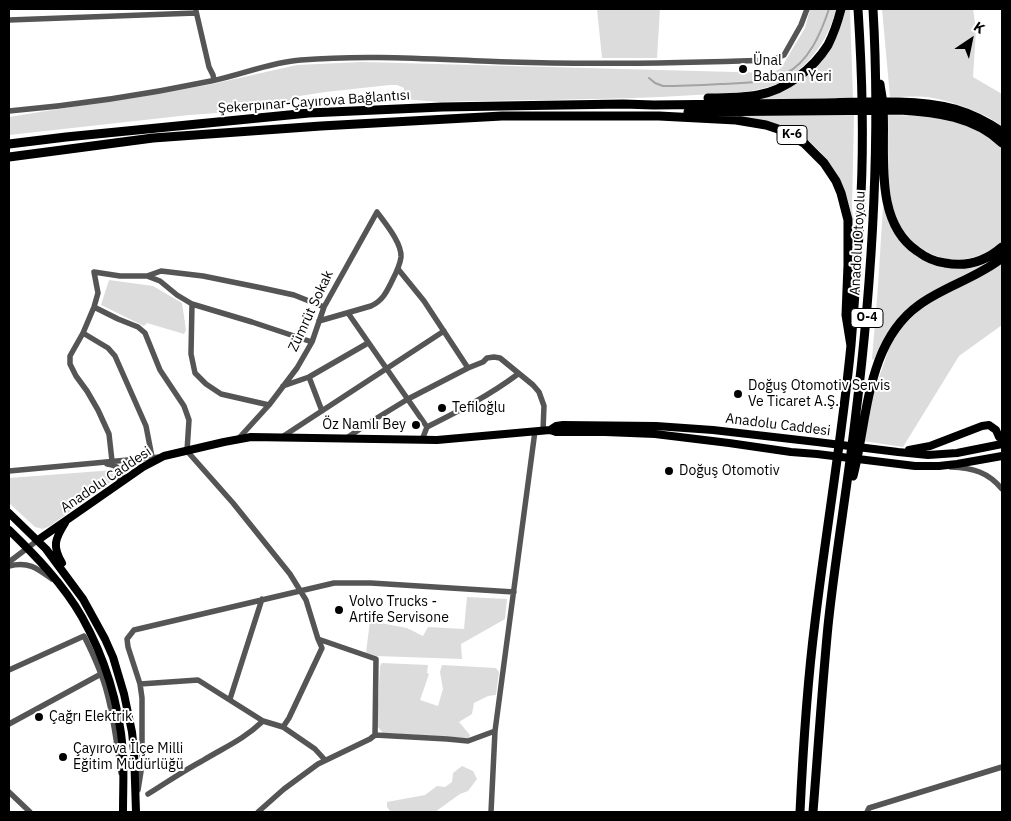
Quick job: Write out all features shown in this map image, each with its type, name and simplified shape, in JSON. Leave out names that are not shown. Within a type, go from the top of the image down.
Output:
[{"type":"highway","points":[[623,104],[664,100],[740,97],[759,95],[773,90],[794,79],[821,54],[834,32],[841,9]]},
{"type":"highway","name":"Anadolu Otoyolu","points":[[800,812],[802,759],[814,623],[833,490],[850,346],[862,194],[861,48],[858,9]]},
{"type":"highway","name":"Anadolu Otoyolu","points":[[814,812],[828,626],[860,383],[871,261],[875,194],[875,54],[873,9]]},
{"type":"highway","points":[[875,54],[883,106],[887,200],[896,229],[902,238],[924,256],[943,263],[956,265],[976,262],[986,258],[1002,247]]},
{"type":"highway","name":"K-6","points":[[623,104],[843,107]]},
{"type":"highway","name":"Şekerpınar-Çayırova Bağlantısı","points":[[9,142],[309,113],[442,107],[623,104]]},
{"type":"highway","name":"K-6","points":[[562,116],[926,104],[956,109],[992,124],[1002,132]]},
{"type":"highway","name":"K-6","points":[[901,106],[962,119],[986,130],[1002,142]]},
{"type":"highway","name":"Şekerpınar-Çayırova Bağlantısı","points":[[9,156],[153,138],[502,116],[562,116]]},
{"type":"highway","name":"K-6","points":[[562,116],[659,116],[736,120],[778,129],[804,143],[824,162],[836,181],[845,205],[849,238],[846,315],[850,346]]},
{"type":"highway","points":[[9,162],[80,148]]},
{"type":"highway","points":[[842,520],[859,454],[863,424],[873,382],[882,353],[893,332],[907,315],[919,305],[976,275],[1002,258]]},
{"type":"main road","name":"Anadolu Caddesi","points":[[38,540],[142,468],[164,456],[239,438],[422,440],[455,439],[543,430],[563,425],[656,426],[713,430],[928,455],[971,451],[1001,441]]},
{"type":"main road","points":[[898,452],[930,446],[989,425],[996,430],[1001,441]]},
{"type":"main road","name":"Anadolu Caddesi","points":[[543,430],[556,432],[655,434],[904,466],[939,466],[1002,456]]},
{"type":"main road","points":[[9,513],[46,549],[83,599]]},
{"type":"main road","points":[[66,521],[56,539],[55,550],[105,638],[124,694],[134,751],[135,808]]},
{"type":"main road","points":[[9,530],[57,581],[78,611],[102,659],[118,711],[123,753],[123,812]]},
{"type":"street","points":[[9,111],[154,92],[214,80],[282,62],[344,57],[661,64],[772,60],[784,55],[801,25],[807,9]]},
{"type":"street","points":[[9,20],[195,11],[209,66],[214,74],[214,80]]},
{"type":"street","name":"Zümrüt Sokak","points":[[239,438],[269,405],[297,368],[312,342],[324,307],[377,212],[400,247],[401,256],[398,269]]},
{"type":"street","points":[[319,322],[377,303],[385,295],[398,269],[424,301],[468,368]]},
{"type":"street","points":[[112,461],[109,434],[98,410],[70,364],[70,356],[83,333],[98,293],[94,272],[120,276],[147,276],[161,271],[203,276],[286,293],[324,307]]},
{"type":"street","points":[[147,276],[160,281],[192,304],[312,342]]},
{"type":"street","points":[[192,304],[191,354],[195,373],[206,384],[221,394],[269,405]]},
{"type":"street","points":[[94,307],[118,319],[138,326],[145,333],[160,370],[184,406],[189,420],[187,450],[233,503],[290,574],[306,600],[322,648],[283,727]]},
{"type":"street","points":[[348,313],[427,427]]},
{"type":"street","points":[[282,438],[444,331]]},
{"type":"street","points":[[83,333],[108,348],[115,356],[146,426],[152,457]]},
{"type":"street","points":[[283,386],[309,378],[368,342]]},
{"type":"street","points":[[345,439],[408,399],[483,362],[487,358],[500,358],[533,385],[541,397],[544,411],[543,430],[514,592],[495,731],[491,812]]},
{"type":"street","points":[[422,440],[427,427],[469,406],[518,374]]},
{"type":"street","points":[[309,378],[322,411]]},
{"type":"street","points":[[9,471],[164,456]]},
{"type":"street","points":[[96,462],[111,464],[121,471],[122,477],[114,487]]},
{"type":"street","points":[[939,466],[966,468],[985,473],[1002,488]]},
{"type":"street","points":[[9,562],[38,540]]},
{"type":"street","points":[[9,566],[30,565],[57,581]]},
{"type":"street","points":[[135,808],[142,765],[142,698],[140,684],[128,648],[127,639],[134,630],[334,583],[371,583],[514,592]]},
{"type":"street","points":[[230,699],[262,599]]},
{"type":"street","points":[[9,670],[84,636],[101,674],[111,709],[123,794]]},
{"type":"street","points":[[258,812],[284,789],[318,764],[370,739],[374,735],[376,659],[318,639]]},
{"type":"street","points":[[9,724],[101,674]]},
{"type":"street","points":[[140,684],[198,680],[263,720],[283,727],[315,749],[325,760]]},
{"type":"street","points":[[148,794],[201,761],[236,743],[252,732],[263,720]]},
{"type":"street","points":[[374,735],[468,742],[495,731]]},
{"type":"street","points":[[867,812],[869,808],[1002,767]]},
{"type":"street","points":[[9,792],[30,812]]},
{"type":"shaded area","points":[[597,9],[660,9],[657,58],[602,58]]},
{"type":"shaded area","points":[[810,9],[836,9],[828,32],[815,53],[807,63],[788,78],[769,87],[753,90],[660,97],[439,102],[404,99],[404,88],[390,85],[300,96],[278,106],[262,110],[189,115],[9,135],[9,117],[208,85],[297,65],[362,62],[772,73],[781,68],[805,28]]},
{"type":"shaded area","points":[[844,9],[850,9],[853,98],[754,100],[769,95],[827,53],[837,36],[844,15]]},
{"type":"shaded area","points":[[882,9],[973,9],[976,29],[973,77],[1002,94],[1002,127],[977,112],[944,101],[926,97],[890,97]]},
{"type":"shaded area","points":[[725,115],[854,115],[852,209],[854,220],[852,219],[849,205],[838,177],[821,153],[811,143],[799,134],[778,124]]},
{"type":"shaded area","points":[[888,115],[950,120],[973,128],[987,136],[1002,149],[1002,241],[991,250],[978,256],[956,260],[933,255],[921,249],[909,238],[898,222],[891,198],[888,170]]},
{"type":"shaded area","points":[[883,206],[899,239],[918,256],[935,264],[949,267],[962,268],[984,264],[985,266],[923,297],[901,315],[887,334],[874,360],[872,359]]},
{"type":"shaded area","points":[[1002,261],[1002,325],[959,356],[903,447],[863,441],[868,409],[890,346],[903,326],[925,305]]},
{"type":"shaded area","points":[[109,280],[153,286],[182,303],[186,330],[184,334],[147,323],[144,326],[101,305]]},
{"type":"shaded area","points":[[114,470],[118,472],[116,478],[50,526],[43,529],[35,527],[9,503],[9,478]]},
{"type":"shaded area","points":[[467,597],[507,599],[505,619],[461,644],[462,659],[376,656],[366,653],[370,621],[407,628],[423,636],[428,627],[464,629]]},
{"type":"shaded area","points":[[382,663],[428,665],[427,673],[429,674],[420,700],[438,706],[443,689],[440,672],[442,665],[496,668],[499,672],[496,695],[488,696],[474,703],[472,714],[459,722],[470,735],[469,738],[383,733],[377,726],[380,666]]},
{"type":"shaded area","points":[[462,766],[473,771],[477,779],[468,791],[460,794],[435,812],[391,812],[387,807],[387,802],[425,795],[437,786],[445,787],[452,782],[453,773]]},
{"type":"waterway","points":[[649,78],[655,83],[670,86],[745,83],[778,77],[801,62],[818,37],[829,9]]},
{"type":"place","name":"Ünal Babanın Yeri","points":[[743,69]]},
{"type":"place","name":"Doğuş Otomotiv Servis Ve Ticaret A.Ş.","points":[[738,394]]},
{"type":"place","name":"Tefiloğlu","points":[[442,408]]},
{"type":"place","name":"Öz Namlı Bey","points":[[416,425]]},
{"type":"place","name":"Doğuş Otomotiv","points":[[669,471]]},
{"type":"place","name":"Volvo Trucks - Artife Servisone","points":[[339,610]]},
{"type":"place","name":"Çağrı Elektrik","points":[[39,717]]},
{"type":"place","name":"Çayırova İlçe Milli Eğitim Müdürlüğü","points":[[63,757]]}]
